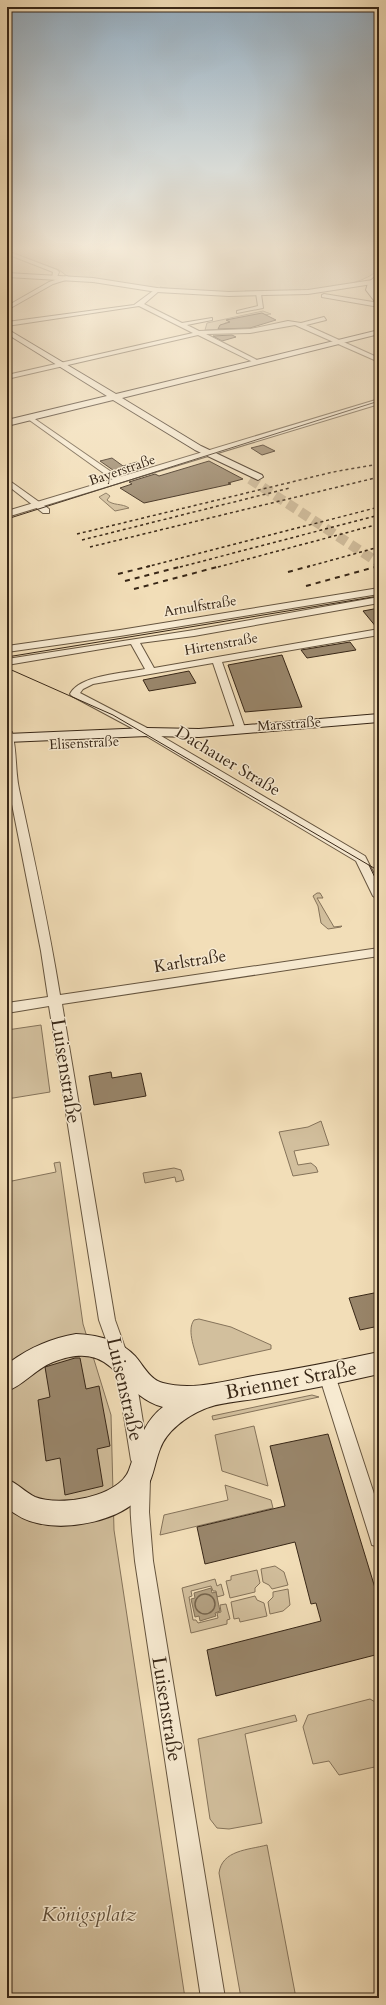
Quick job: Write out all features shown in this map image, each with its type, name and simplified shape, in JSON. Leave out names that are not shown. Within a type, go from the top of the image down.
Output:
[{"type":"main road","points":[[25,343],[210,455],[254,478]]},
{"type":"main road","points":[[7,423],[337,343]]},
{"type":"main road","name":"Marsstraße","points":[[160,740],[240,728],[379,718]]},
{"type":"main road","name":"Marsstraße","points":[[147,732],[200,733]]},
{"type":"main road","name":"Elisenstraße","points":[[8,740],[147,732]]},
{"type":"main road","name":"Elisenstraße","points":[[8,740],[160,740]]},
{"type":"main road","points":[[7,1380],[22,1366],[37,1358],[66,1347],[93,1345],[101,1347],[121,1359],[149,1389],[168,1396],[202,1397]]},
{"type":"main road","name":"Brienner Straße","points":[[202,1397],[327,1375],[379,1363]]},
{"type":"main road","points":[[7,1492],[16,1500],[34,1509],[47,1512],[68,1513],[94,1508],[120,1498],[133,1486],[142,1471],[148,1447],[156,1429],[178,1410],[202,1397]]},
{"type":"street","points":[[7,377],[157,343]]},
{"type":"street","points":[[218,343],[258,362]]},
{"type":"street","points":[[340,343],[379,360]]},
{"type":"street","name":"Bayerstraße","points":[[7,514],[67,505],[124,483],[379,401]]},
{"type":"street","points":[[30,418],[119,480]]},
{"type":"street","name":"Bayerstraße","points":[[7,522],[119,480],[210,455]]},
{"type":"street","points":[[7,481],[42,508]]},
{"type":"street","name":"Arnulfstraße","points":[[7,649],[172,625],[379,591]]},
{"type":"street","name":"Arnulfstraße","points":[[7,662],[134,641],[194,633],[224,626],[346,608],[379,600]]},
{"type":"street","name":"Hirtenstraße","points":[[76,696],[77,690],[84,684],[150,670],[379,632]]},
{"type":"street","points":[[134,641],[150,670]]},
{"type":"street","points":[[24,646],[22,655],[29,658]]},
{"type":"street","points":[[217,660],[240,728]]},
{"type":"street","name":"Dachauer Straße","points":[[76,696],[147,732],[361,859],[379,896]]},
{"type":"street","name":"Luisenstraße","points":[[8,740],[13,784],[12,799],[33,876],[55,1000],[102,1293],[107,1320],[121,1359],[138,1443],[142,1471],[140,1512],[144,1561],[213,1998]]},
{"type":"street","name":"Luisenstraße","points":[[7,771],[13,784]]},
{"type":"street","name":"Karlstraße","points":[[7,1008],[379,952]]},
{"type":"street","points":[[327,1375],[379,1538]]},
{"type":"green space","points":[[106,493],[110,496],[107,500],[109,502],[129,508],[115,511],[99,497]]},
{"type":"green space","points":[[320,893],[323,898],[317,898],[334,927],[342,926],[341,927],[328,929],[321,923],[318,906],[313,896]]},
{"type":"green space","points":[[41,1025],[50,1092],[7,1099],[7,1030]]},
{"type":"green space","points":[[321,1121],[329,1145],[294,1151],[298,1165],[311,1163],[316,1167],[318,1172],[293,1176],[279,1132],[308,1127]]},
{"type":"green space","name":"Königsplatz","points":[[60,1162],[83,1324],[111,1415],[114,1530],[185,1998],[7,1998],[7,1182],[56,1172],[54,1163]]},
{"type":"green space","points":[[174,1168],[181,1170],[184,1180],[176,1182],[175,1177],[145,1183],[143,1173]]},
{"type":"green space","points":[[199,1319],[231,1327],[271,1345],[271,1349],[199,1365],[192,1342],[191,1330],[194,1320]]},
{"type":"green space","points":[[312,1395],[319,1397],[213,1420],[212,1416]]},
{"type":"green space","points":[[254,1426],[268,1486],[222,1471],[215,1435]]},
{"type":"green space","points":[[225,1485],[271,1500],[273,1508],[160,1535],[164,1515],[228,1500]]},
{"type":"green space","points":[[275,1566],[284,1572],[288,1585],[272,1589],[269,1585],[263,1582],[261,1569]]},
{"type":"green space","points":[[257,1570],[260,1583],[255,1588],[255,1592],[230,1598],[226,1581],[231,1580],[231,1576]]},
{"type":"green space","points":[[215,1579],[217,1586],[221,1584],[224,1595],[217,1597],[216,1591],[213,1591],[211,1586],[191,1591],[192,1596],[189,1597],[193,1620],[196,1620],[198,1623],[218,1618],[217,1613],[221,1612],[220,1605],[226,1604],[230,1619],[227,1620],[227,1624],[191,1633],[182,1588]]},
{"type":"green space","points":[[288,1589],[290,1605],[283,1611],[270,1614],[268,1602],[273,1597],[273,1592]]},
{"type":"green space","points":[[255,1596],[257,1600],[264,1603],[267,1616],[240,1622],[239,1618],[234,1619],[231,1602]]},
{"type":"green space","points":[[370,1699],[377,1703],[379,1709],[379,1766],[339,1775],[329,1761],[313,1764],[303,1727],[308,1715]]},
{"type":"green space","points":[[295,1715],[297,1721],[245,1734],[262,1823],[229,1829],[217,1828],[210,1819],[198,1739]]},
{"type":"green space","points":[[267,1845],[296,1998],[241,1998],[219,1873],[221,1865],[230,1855]]},
{"type":"water","points":[[211,1588],[212,1593],[216,1592],[220,1611],[215,1613],[216,1616],[200,1621],[199,1616],[195,1617],[191,1599],[195,1598],[194,1593]]},
{"type":"building","points":[[263,445],[275,451],[262,455],[251,448]]},
{"type":"building","points":[[112,458],[123,466],[137,462],[146,468],[120,475],[100,461]]},
{"type":"building","points":[[209,461],[243,479],[228,483],[231,484],[144,503],[120,488],[132,484],[129,482],[155,474],[159,476]]},
{"type":"building","points":[[379,608],[379,628],[377,628],[363,611]]},
{"type":"building","points":[[350,642],[356,650],[307,658],[301,650]]},
{"type":"building","points":[[282,655],[302,707],[245,712],[228,665]]},
{"type":"building","points":[[189,671],[196,683],[149,691],[143,680]]},
{"type":"building","points":[[111,1072],[112,1078],[141,1073],[146,1096],[94,1105],[89,1076]]},
{"type":"building","points":[[379,1292],[379,1326],[360,1330],[349,1298]]},
{"type":"building","points":[[75,1358],[80,1358],[86,1389],[99,1386],[110,1446],[97,1449],[103,1486],[65,1495],[60,1458],[46,1461],[38,1400],[50,1397],[45,1367]]},
{"type":"building","points":[[328,1434],[379,1601],[379,1654],[216,1696],[207,1650],[321,1621],[316,1603],[311,1604],[295,1542],[205,1564],[197,1527],[285,1506],[270,1446]]},
{"type":"tunnel","points":[[250,479],[379,563]]},
{"type":"tram line","points":[[7,519],[379,401]]},
{"type":"tram line","points":[[7,657],[379,596]]},
{"type":"tram line","points":[[7,668],[113,715],[369,865]]},
{"type":"tram line","points":[[369,865],[379,871]]},
{"type":"tram line","points":[[369,865],[379,886]]},
{"type":"railway","points":[[77,534],[333,472],[379,464]]},
{"type":"railway","points":[[90,547],[379,477]]},
{"type":"railway","points":[[82,540],[290,488]]},
{"type":"railway","points":[[146,567],[379,507]]},
{"type":"railway","points":[[180,567],[379,515]]},
{"type":"railway","points":[[218,567],[379,524]]},
{"type":"railway","points":[[307,567],[379,547]]},
{"type":"railway","points":[[146,567],[150,566]]},
{"type":"railway","points":[[125,581],[183,566]]},
{"type":"railway","points":[[134,589],[221,566]]},
{"type":"railway","points":[[288,572],[310,566]]},
{"type":"railway","points":[[306,586],[379,566],[376,567]]},
{"type":"railway","points":[[118,574],[146,567]]}]
